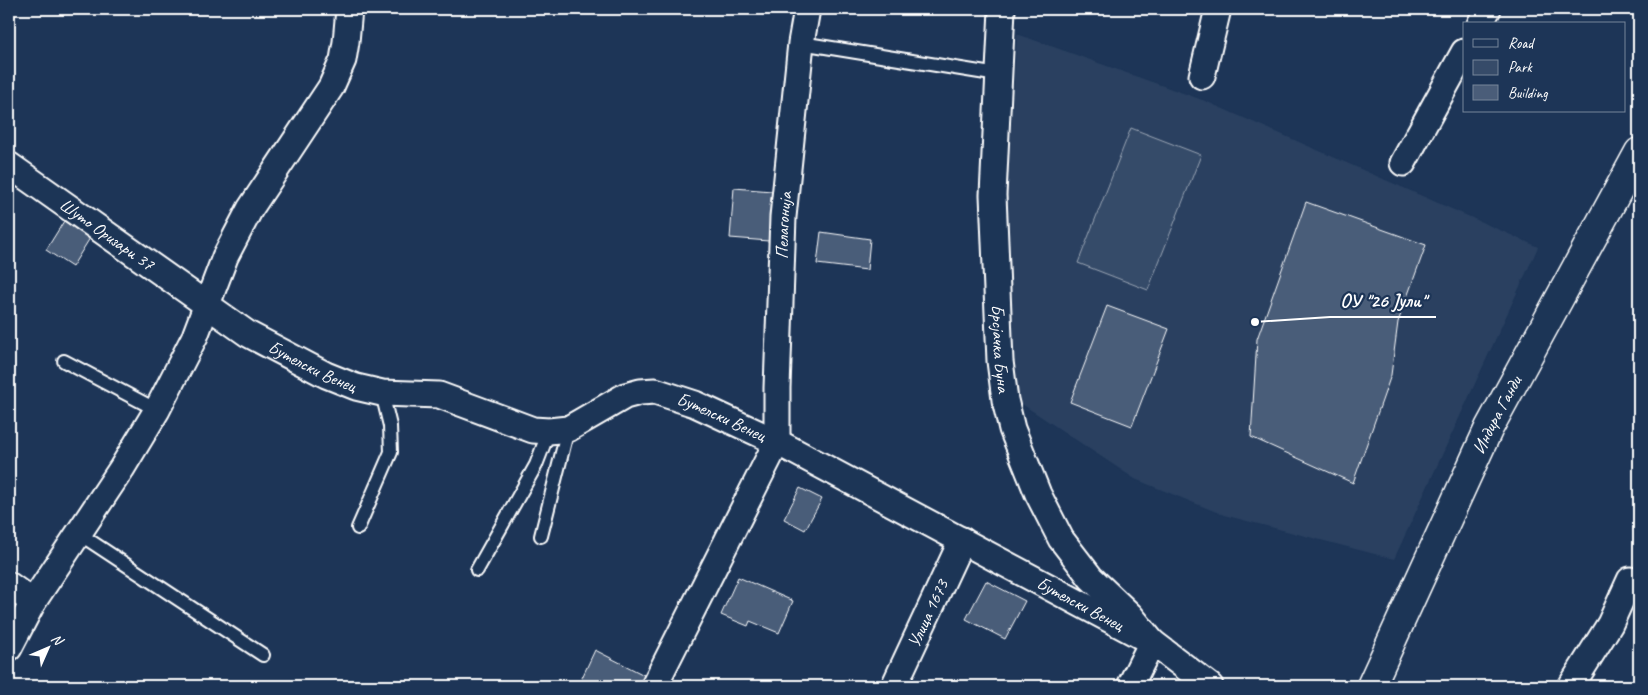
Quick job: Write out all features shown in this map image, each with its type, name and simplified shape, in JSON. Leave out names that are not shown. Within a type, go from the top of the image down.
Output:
[{"type":"street","points":[[9,648],[33,602],[122,468],[157,410],[195,336],[225,257],[250,209],[331,87],[343,60],[349,9]]},
{"type":"street","name":"Пелагонија","points":[[777,442],[776,388],[783,217],[801,43],[807,9]]},
{"type":"street","name":"Брсјачка Буна","points":[[1002,9],[993,195],[1000,361],[1005,400],[1012,429],[1038,494],[1061,539],[1091,578],[1130,616],[1152,642]]},
{"type":"street","points":[[1202,76],[1218,9]]},
{"type":"street","points":[[1481,22],[1488,9]]},
{"type":"street","points":[[1403,162],[1463,54]]},
{"type":"street","name":"Индира Ганди","points":[[1371,686],[1489,428],[1639,152]]},
{"type":"street","name":"Шуто Оризари 37","points":[[9,164],[207,303]]},
{"type":"street","name":"Бутелски Венец","points":[[207,303],[248,334],[326,376],[356,387],[382,393],[438,395],[533,430],[559,430],[625,396],[640,392],[655,391],[695,404],[777,442],[1152,642],[1210,686]]},
{"type":"street","points":[[654,686],[777,442]]},
{"type":"street","name":"Улица 1673","points":[[894,686],[962,540]]},
{"type":"street","points":[[1571,686],[1610,624],[1630,580]]},
{"type":"street","points":[[9,585],[33,602]]},
{"type":"street","points":[[1130,686],[1152,642]]},
{"type":"lane","points":[[801,43],[998,75]]},
{"type":"lane","points":[[64,361],[157,410]]},
{"type":"lane","points":[[358,528],[390,452],[390,426],[382,393]]},
{"type":"lane","points":[[541,536],[559,430]]},
{"type":"lane","points":[[477,570],[536,466],[559,430]]},
{"type":"lane","points":[[78,533],[263,655]]},
{"type":"shaded area","points":[[1017,34],[1205,101],[1538,247],[1394,559],[1224,515],[1135,479],[1010,396],[1003,245]]},
{"type":"green space","points":[[1131,128],[1201,155],[1148,290],[1078,263]]},
{"type":"building","points":[[734,188],[772,191],[769,241],[730,238]]},
{"type":"building","points":[[1306,202],[1426,245],[1398,322],[1391,375],[1353,483],[1251,437],[1257,339]]},
{"type":"building","points":[[64,221],[90,238],[72,267],[46,250]]},
{"type":"building","points":[[821,232],[870,239],[867,270],[817,264]]},
{"type":"building","points":[[1107,306],[1169,329],[1132,426],[1070,402]]},
{"type":"building","points":[[800,488],[822,499],[805,530],[784,519]]},
{"type":"building","points":[[738,577],[793,601],[779,633],[750,621],[748,626],[721,615]]},
{"type":"building","points":[[986,581],[1025,601],[1005,639],[966,619]]},
{"type":"building","points":[[595,650],[646,676],[641,686],[588,686],[580,682]]},
{"type":"place","name":"ОУ \"26 Јули\"","points":[[1255,322]]}]
